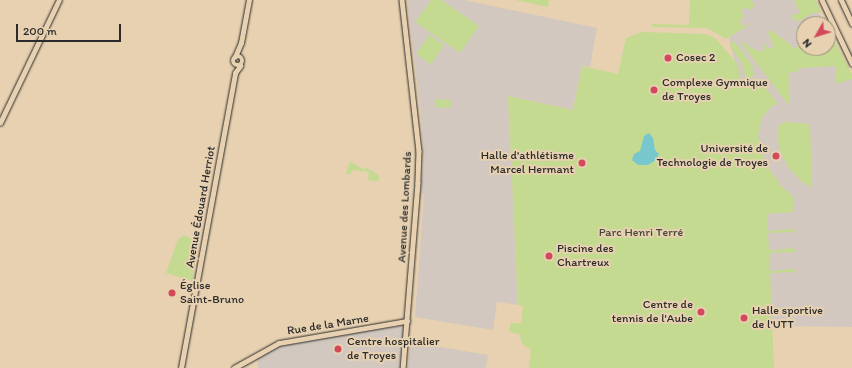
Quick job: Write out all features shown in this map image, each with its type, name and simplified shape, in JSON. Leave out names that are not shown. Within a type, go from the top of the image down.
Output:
[{"type":"main road","points":[[841,0],[852,24]]},
{"type":"street","points":[[0,123],[59,0]]},
{"type":"street","points":[[240,66],[233,64],[241,43],[249,0]]},
{"type":"street","name":"Avenue des Lombards","points":[[402,0],[419,151],[418,183],[403,368]]},
{"type":"street","points":[[822,0],[833,26],[852,63]]},
{"type":"street","points":[[235,57],[242,59],[241,43]]},
{"type":"street","name":"Avenue Édouard Herriot","points":[[182,368],[236,73],[242,59]]},
{"type":"street","name":"Avenue Édouard Herriot","points":[[233,64],[236,73]]},
{"type":"street","name":"Rue de la Marne","points":[[234,368],[279,343],[407,321]]},
{"type":"shaded area","points":[[407,0],[464,0],[597,28],[590,67],[582,66],[573,110],[508,96],[518,305],[497,302],[493,330],[415,317],[424,194],[421,193],[423,157],[421,114]]},
{"type":"shaded area","points":[[736,0],[814,0],[821,16],[796,16],[796,56],[834,56],[852,78],[852,327],[769,326],[739,78],[727,31]]},
{"type":"shaded area","name":"Centre hospitalier de Troyes","points":[[400,326],[403,329],[400,368],[258,368],[257,358],[280,345]]},
{"type":"shaded area","points":[[410,342],[488,355],[486,368],[408,368]]},
{"type":"green space","points":[[431,0],[441,0],[479,26],[460,53],[415,22]]},
{"type":"green space","points":[[515,0],[549,0],[548,7]]},
{"type":"green space","points":[[690,0],[751,0],[755,5],[750,10],[745,7],[741,12],[743,14],[743,18],[740,20],[741,26],[751,24],[726,39],[707,28],[652,27],[652,24],[689,25]]},
{"type":"green space","points":[[794,0],[816,0],[821,12],[807,16],[796,16],[796,20],[793,20],[792,15],[800,13]]},
{"type":"green space","points":[[771,30],[796,49],[796,56],[836,56],[836,44],[852,74],[852,79],[836,84],[835,66],[803,68],[798,69],[797,72],[789,72],[790,107],[739,40],[753,49],[764,52],[765,40],[768,49],[774,47],[768,33]]},
{"type":"green space","name":"Parc Henri Terré","points":[[642,32],[704,34],[714,37],[737,63],[742,85],[747,86],[758,78],[778,104],[772,106],[762,117],[758,136],[764,161],[781,186],[793,197],[793,212],[767,214],[767,229],[768,231],[793,229],[795,232],[768,233],[769,251],[794,248],[795,252],[769,253],[770,271],[795,269],[796,272],[770,273],[774,368],[529,368],[531,350],[522,344],[519,333],[516,334],[509,331],[511,323],[521,323],[523,306],[518,305],[508,96],[573,110],[582,66],[618,74],[626,38]]},
{"type":"green space","points":[[429,35],[444,45],[431,64],[416,54]]},
{"type":"green space","points":[[734,41],[754,67],[752,69],[754,75],[749,79],[745,77],[742,63],[729,45]]},
{"type":"green space","points":[[436,99],[451,100],[450,108],[435,107]]},
{"type":"green space","points":[[785,122],[810,124],[812,188],[800,180],[788,167],[779,149],[777,134],[779,125]]},
{"type":"green space","points":[[350,161],[364,170],[365,167],[372,171],[379,176],[379,181],[368,180],[369,172],[352,170],[351,174],[346,174]]},
{"type":"green space","points":[[185,235],[199,244],[192,281],[166,273],[178,239]]},
{"type":"water","points":[[649,133],[653,138],[655,150],[659,154],[656,160],[648,165],[638,165],[632,160],[634,154],[640,151],[644,136]]},
{"type":"place","name":"Cosec 2","points":[[668,58]]},
{"type":"place","name":"Complexe Gymnique de Troyes","points":[[654,90]]},
{"type":"place","name":"Université de Technologie de Troyes","points":[[776,156]]},
{"type":"place","name":"Halle d'athlétisme Marcel Hermant","points":[[582,163]]},
{"type":"place","name":"Piscine des Chartreux","points":[[549,256]]},
{"type":"place","name":"Église Saint-Bruno","points":[[172,293]]},
{"type":"place","name":"Centre de tennis de l'Aube","points":[[701,312]]},
{"type":"place","name":"Halle sportive de l'UTT","points":[[744,318]]},
{"type":"place","name":"Centre hospitalier de Troyes","points":[[338,349]]}]
